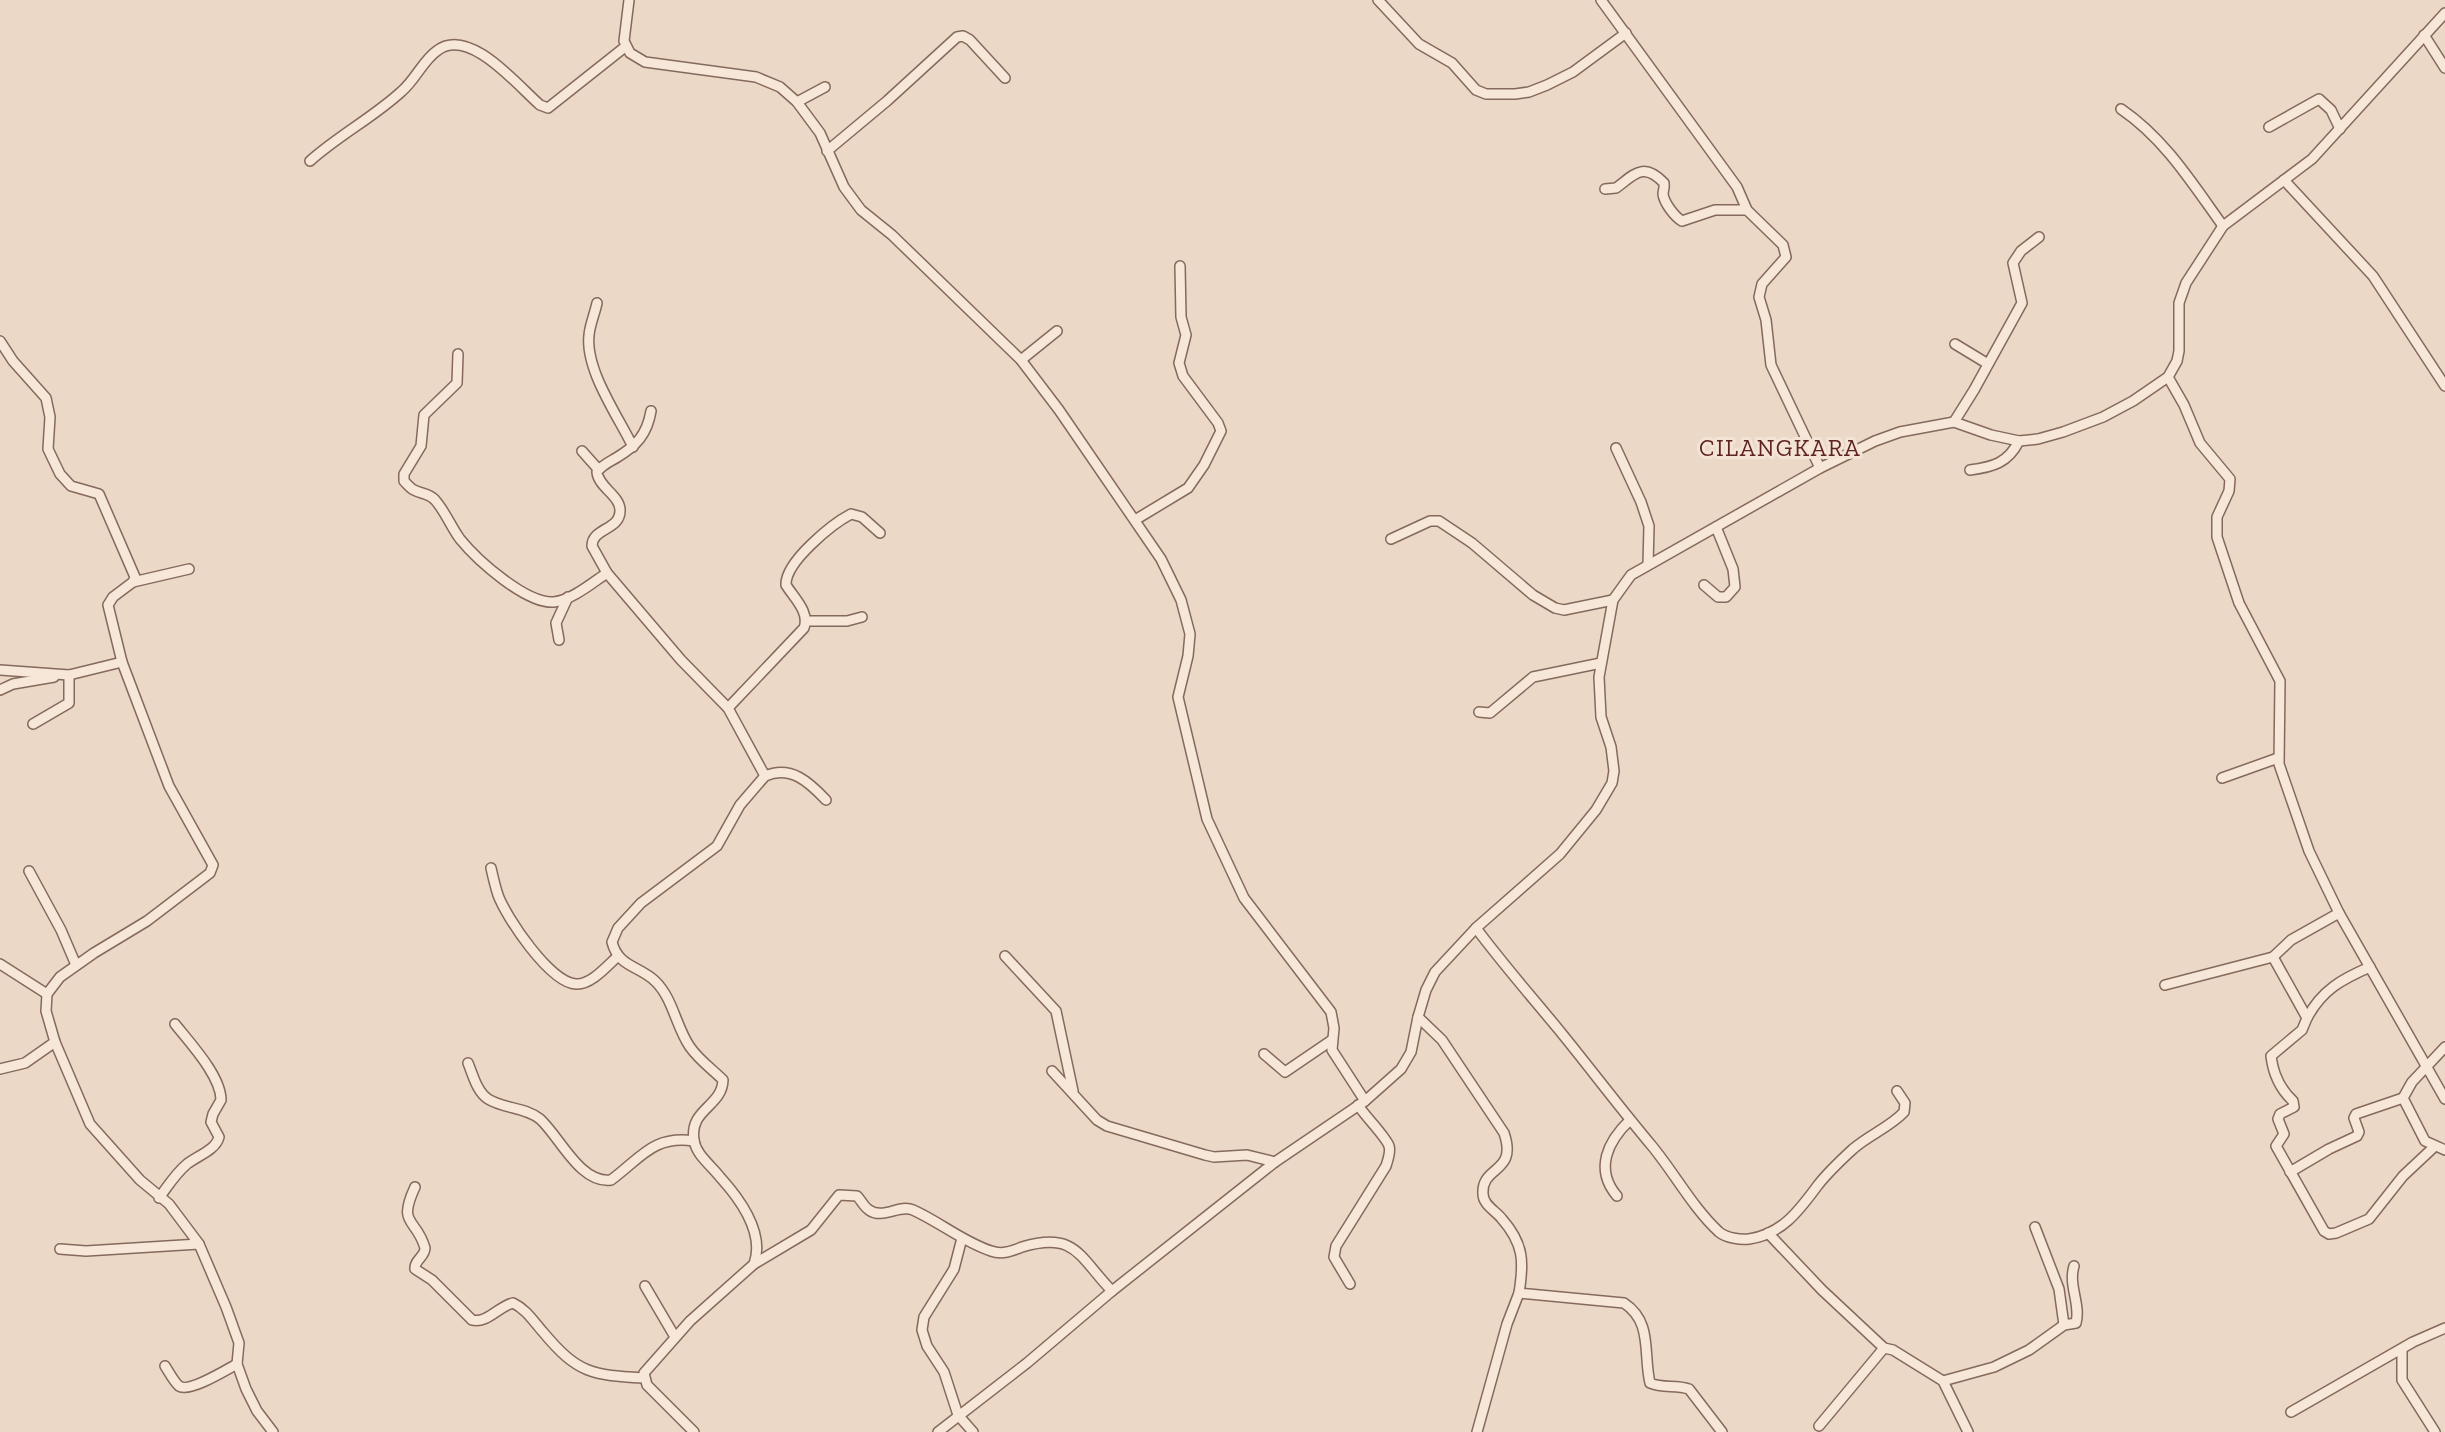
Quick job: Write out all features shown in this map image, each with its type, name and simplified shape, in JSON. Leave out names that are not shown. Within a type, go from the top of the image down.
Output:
[{"type":"street","points":[[629,0],[624,41],[630,53],[651,64],[756,77],[780,87],[797,102],[820,133],[844,187],[866,216],[892,235],[1021,360],[1059,410],[1161,559],[1171,578],[1190,634],[1188,656],[1178,697],[1207,819],[1244,898],[1331,1012],[1334,1028],[1332,1040],[1334,1053],[1361,1103],[1390,1146],[1386,1166],[1336,1246],[1334,1257],[1350,1284]]},
{"type":"street","points":[[1378,0],[1419,44],[1452,63],[1476,90],[1486,94],[1522,93],[1547,85],[1573,72],[1626,33]]},
{"type":"street","points":[[1601,0],[1737,187],[1747,210],[1776,237],[1786,254],[1782,263],[1762,284],[1760,297],[1766,320],[1771,365],[1820,468]]},
{"type":"street","points":[[938,1432],[1275,1162],[1361,1103],[1395,1076],[1407,1060],[1426,990],[1435,972],[1476,928],[1560,854],[1596,810],[1612,783],[1614,771],[1612,755],[1601,717],[1599,677],[1613,600],[1630,575],[1820,468],[1891,435],[1954,422],[1991,435],[2019,441],[2063,432],[2103,417],[2168,377],[2177,361],[2179,351],[2180,303],[2186,283],[2223,226],[2312,159],[2445,13]]},
{"type":"street","points":[[2424,35],[2445,68]]},
{"type":"street","points":[[827,151],[887,101],[957,37],[963,36],[970,40],[1005,78]]},
{"type":"street","points":[[310,160],[404,90],[426,61],[439,49],[449,45],[464,45],[480,53],[540,105],[548,108],[625,47]]},
{"type":"street","points":[[797,102],[825,87]]},
{"type":"street","points":[[2268,127],[2319,99],[2331,110],[2340,129]]},
{"type":"street","points":[[2121,109],[2155,136],[2180,165],[2223,226]]},
{"type":"street","points":[[1605,189],[1616,188],[1632,174],[1642,172],[1653,175],[1664,183],[1663,194],[1666,201],[1675,217],[1682,221],[1715,210],[1747,210]]},
{"type":"street","points":[[2284,180],[2373,276],[2445,386]]},
{"type":"street","points":[[1954,422],[2022,303],[2013,263],[2021,250],[2039,237]]},
{"type":"street","points":[[1135,520],[1188,488],[1204,465],[1221,431],[1218,423],[1180,369],[1180,357],[1186,335],[1181,317],[1180,266]]},
{"type":"street","points":[[597,303],[589,334],[589,351],[594,369],[633,447]]},
{"type":"street","points":[[1021,360],[1057,330]]},
{"type":"street","points":[[0,341],[46,398],[50,417],[48,449],[60,474],[68,484],[99,494],[135,578],[133,582]]},
{"type":"street","points":[[1955,344],[1988,364]]},
{"type":"street","points":[[458,354],[457,383],[424,415],[422,446],[404,474],[404,481],[415,491],[428,494],[435,499],[468,548],[504,580],[531,596],[556,602],[607,573]]},
{"type":"street","points":[[2168,377],[2184,405],[2199,442],[2230,479],[2229,490],[2217,517],[2217,537],[2239,603],[2280,681],[2278,758],[2309,851],[2340,913],[2445,1099]]},
{"type":"street","points":[[598,469],[633,447],[646,432],[651,411]]},
{"type":"street","points":[[1970,470],[2004,462],[2019,441]]},
{"type":"street","points":[[1616,448],[1641,502],[1649,526],[1648,565]]},
{"type":"street","points":[[582,451],[598,469],[599,480],[619,505],[620,511],[614,524],[592,540],[592,546],[607,573],[681,660],[728,708],[765,776]]},
{"type":"street","points":[[728,708],[804,628],[805,613],[786,585],[788,574],[799,560],[831,527],[851,514],[862,517],[880,533]]},
{"type":"street","points":[[1391,539],[1430,521],[1439,521],[1472,543],[1533,595],[1555,608],[1564,610],[1613,600]]},
{"type":"street","points":[[1704,585],[1718,597],[1726,597],[1735,587],[1733,569],[1716,527]]},
{"type":"street","points":[[189,569],[133,582],[113,597],[108,605],[122,662],[175,801],[213,865],[213,870],[147,921],[60,977],[47,994],[46,1011],[55,1042],[90,1124],[159,1198],[168,1204],[199,1244],[239,1343],[237,1364],[257,1411],[273,1432]]},
{"type":"street","points":[[559,640],[556,623],[568,597]]},
{"type":"street","points":[[806,621],[847,621],[862,617]]},
{"type":"street","points":[[0,690],[13,684],[122,662]]},
{"type":"street","points":[[1479,712],[1490,713],[1533,677],[1601,663]]},
{"type":"street","points":[[0,670],[65,675]]},
{"type":"street","points":[[33,724],[69,703],[65,675]]},
{"type":"street","points":[[2222,778],[2278,758]]},
{"type":"street","points":[[754,1264],[757,1255],[754,1229],[740,1202],[701,1156],[694,1141],[693,1125],[699,1115],[720,1093],[723,1080],[689,1046],[663,990],[654,980],[631,968],[618,956],[612,942],[618,928],[628,916],[655,892],[717,846],[740,804],[765,776],[777,771],[791,774],[808,781],[826,800]]},
{"type":"street","points":[[491,868],[498,896],[512,922],[549,969],[567,982],[574,985],[590,980],[618,956]]},
{"type":"street","points":[[29,871],[61,930],[76,965]]},
{"type":"street","points":[[2165,985],[2273,957],[2291,940],[2340,913]]},
{"type":"street","points":[[1476,928],[1504,967],[1539,1005],[1674,1173],[1703,1215],[1722,1234],[1750,1239],[1789,1222],[1832,1168],[1905,1112],[1905,1103],[1897,1091]]},
{"type":"street","points":[[1005,956],[1056,1011],[1073,1093]]},
{"type":"street","points":[[2273,957],[2307,1018]]},
{"type":"street","points":[[0,964],[47,994]]},
{"type":"street","points":[[2370,967],[2328,989],[2307,1018],[2302,1030],[2271,1056],[2275,1075],[2285,1093],[2293,1101],[2294,1107],[2280,1114],[2278,1119],[2284,1134],[2276,1146],[2312,1206],[2318,1223],[2329,1234],[2369,1219],[2403,1176],[2434,1146]]},
{"type":"street","points":[[1418,1017],[1443,1040],[1504,1133],[1509,1148],[1508,1156],[1485,1181],[1482,1191],[1484,1200],[1503,1219],[1520,1246],[1522,1262],[1519,1293],[1477,1432]]},
{"type":"street","points":[[159,1198],[175,1176],[218,1141],[219,1137],[211,1122],[221,1100],[218,1087],[199,1055],[175,1024]]},
{"type":"street","points":[[1263,1054],[1285,1072],[1332,1040]]},
{"type":"street","points":[[0,1069],[25,1063],[55,1042]]},
{"type":"street","points":[[2290,1172],[2329,1149],[2357,1136],[2359,1132],[2354,1118],[2356,1114],[2403,1098],[2412,1082],[2445,1047]]},
{"type":"street","points":[[468,1063],[477,1086],[487,1099],[527,1111],[539,1119],[585,1172],[604,1181],[616,1176],[652,1146],[676,1139],[694,1141]]},
{"type":"street","points":[[1052,1071],[1097,1120],[1107,1126],[1204,1155],[1214,1157],[1247,1155],[1275,1162]]},
{"type":"street","points":[[2403,1098],[2420,1135],[2425,1141],[2445,1150]]},
{"type":"street","points":[[1617,1196],[1606,1177],[1605,1155],[1616,1135],[1630,1120]]},
{"type":"street","points":[[415,1187],[406,1212],[408,1221],[425,1248],[415,1266],[416,1269],[432,1280],[472,1320],[481,1321],[507,1304],[513,1303],[525,1311],[562,1355],[585,1371],[606,1376],[644,1378]]},
{"type":"street","points":[[694,1432],[647,1385],[644,1378],[648,1367],[690,1321],[754,1264],[811,1230],[839,1195],[857,1196],[869,1210],[879,1213],[902,1208],[912,1209],[962,1241],[992,1252],[1002,1253],[1038,1243],[1064,1243],[1080,1254],[1112,1291]]},
{"type":"street","points":[[2035,1227],[2059,1289],[2064,1325]]},
{"type":"street","points":[[1768,1233],[1822,1290],[1884,1348],[1893,1350],[1943,1381],[1968,1432]]},
{"type":"street","points":[[962,1241],[946,1285],[932,1302],[924,1317],[922,1330],[927,1346],[944,1372],[958,1415],[973,1432]]},
{"type":"street","points":[[60,1249],[86,1251],[199,1244]]},
{"type":"street","points":[[1943,1381],[1994,1367],[2029,1350],[2064,1325],[2073,1325],[2077,1320],[2076,1301],[2071,1285],[2074,1266]]},
{"type":"street","points":[[645,1286],[675,1337]]},
{"type":"street","points":[[1519,1293],[1624,1303],[1635,1310],[1641,1321],[1648,1353],[1650,1383],[1657,1387],[1682,1386],[1689,1389],[1722,1432]]},
{"type":"street","points":[[2291,1412],[2413,1342],[2445,1328]]},
{"type":"street","points":[[1819,1426],[1884,1348]]},
{"type":"street","points":[[2402,1350],[2402,1380],[2435,1432]]},
{"type":"street","points":[[165,1366],[178,1386],[185,1388],[194,1386],[237,1364]]},
{"type":"district","name":"CILANGKARA","points":[[1780,448]]}]
